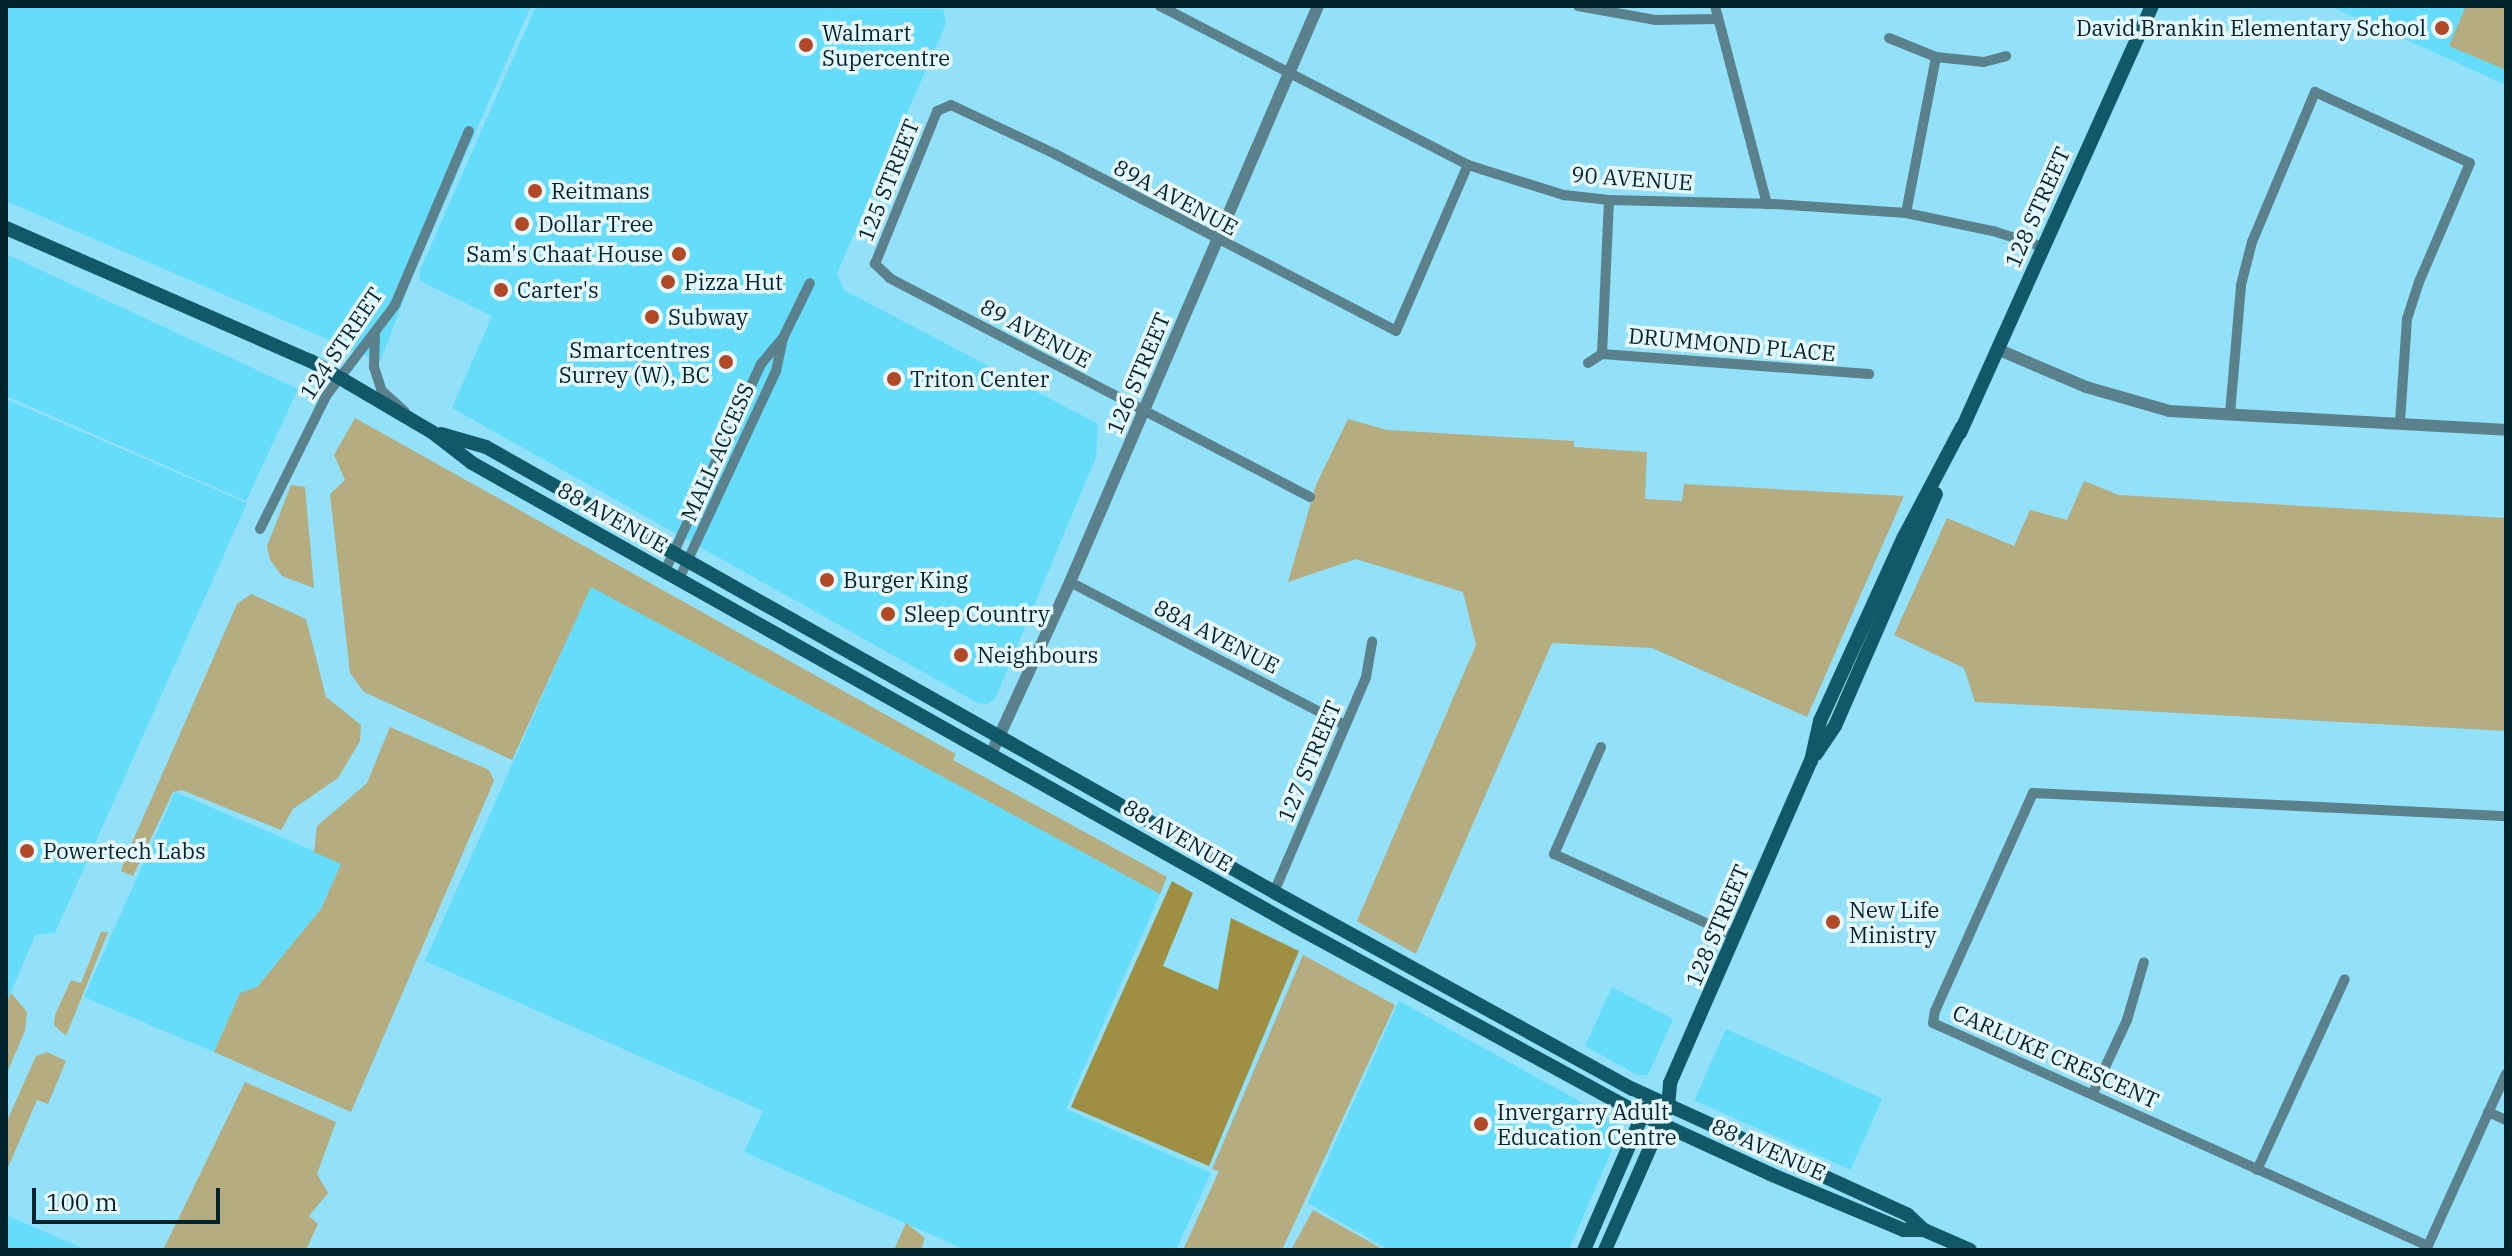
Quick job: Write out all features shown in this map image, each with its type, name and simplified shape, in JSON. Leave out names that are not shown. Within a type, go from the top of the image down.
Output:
[{"type":"main road","name":"128 STREET","points":[[1668,1107],[1670,1083],[1811,761],[1835,726],[1882,624],[1962,427],[2152,6]]},
{"type":"main road","name":"88 AVENUE","points":[[6,228],[311,361],[417,422],[472,463],[1295,926],[1642,1115],[1904,1230],[1924,1230]]},
{"type":"main road","name":"88 AVENUE","points":[[432,432],[486,447],[1274,892],[1668,1107],[1908,1215],[1924,1230],[1970,1250]]},
{"type":"main road","points":[[1584,1250],[1650,1097],[1670,1083]]},
{"type":"main road","points":[[1605,1250],[1668,1107]]},
{"type":"street","name":"90 AVENUE","points":[[1160,6],[1468,165],[1564,195],[1609,200],[1767,204],[1906,213],[1993,231],[2043,247]]},
{"type":"street","name":"126 STREET","points":[[991,754],[1070,582],[1318,6]]},
{"type":"street","points":[[1578,6],[1655,20],[1717,19]]},
{"type":"street","points":[[1715,6],[1767,204]]},
{"type":"street","points":[[1889,38],[1936,57],[1984,62],[2006,56]]},
{"type":"street","points":[[1906,213],[1936,57]]},
{"type":"street","points":[[2230,414],[2241,285],[2252,242],[2315,92],[2470,163],[2419,282],[2407,319],[2400,423]]},
{"type":"street","name":"89A AVENUE","points":[[937,111],[951,105],[1055,154],[1396,331],[1468,165]]},
{"type":"street","name":"125 STREET","points":[[875,264],[937,111]]},
{"type":"street","name":"124 STREET","points":[[260,529],[338,377],[375,336],[395,305],[469,131]]},
{"type":"street","name":"DRUMMOND PLACE","points":[[1609,200],[1602,354],[1869,374]]},
{"type":"street","name":"89 AVENUE","points":[[875,264],[890,278],[1143,413],[1310,497]]},
{"type":"street","name":"MALL ACCESS","points":[[665,571],[761,364],[783,338],[810,283]]},
{"type":"street","points":[[375,336],[374,367],[382,391],[417,422]]},
{"type":"street","name":"MALL ACCESS","points":[[679,579],[776,371],[783,338]]},
{"type":"street","points":[[1997,349],[2107,394],[2169,411],[2506,430]]},
{"type":"street","points":[[1588,363],[1602,354]]},
{"type":"street","name":"88A AVENUE","points":[[1070,582],[1345,725]]},
{"type":"street","name":"127 STREET","points":[[1274,892],[1366,677],[1372,642]]},
{"type":"street","points":[[1601,747],[1554,854],[1735,936]]},
{"type":"street","name":"CARLUKE CRESCENT","points":[[2427,1248],[2093,1093],[1933,1023],[1935,1011],[2033,793],[2506,816]]},
{"type":"street","points":[[2093,1093],[2127,1020],[2144,962]]},
{"type":"street","points":[[2257,1170],[2345,979]]},
{"type":"street","points":[[2427,1248],[2506,1074]]},
{"type":"street","points":[[2488,1112],[2506,1120]]},
{"type":"shaded area","points":[[6,6],[531,6],[413,275],[380,362],[6,201]]},
{"type":"shaded area","name":"Smartcentres Surrey (W), BC","points":[[536,6],[943,9],[946,24],[837,273],[844,290],[1098,424],[1096,457],[995,699],[987,704],[978,703],[452,408],[492,316],[420,281],[419,273]]},
{"type":"shaded area","name":"David Brankin Elementary School","points":[[2329,6],[2506,6],[2506,85],[2429,50]]},
{"type":"shaded area","points":[[2466,6],[2506,6],[2506,70],[2449,46]]},
{"type":"shaded area","points":[[6,254],[298,389],[246,501],[6,396]]},
{"type":"shaded area","name":"Powertech Labs","points":[[6,399],[247,503],[55,933],[35,935],[6,1004]]},
{"type":"shaded area","points":[[355,418],[956,754],[953,760],[1167,877],[1160,894],[591,587],[512,760],[364,692],[350,673],[330,494],[345,480],[334,455]]},
{"type":"shaded area","points":[[1348,419],[1387,430],[1574,441],[1574,447],[1647,452],[1645,499],[1682,501],[1684,484],[1904,496],[1807,717],[1652,648],[1552,643],[1416,954],[1357,921],[1476,645],[1463,592],[1356,559],[1288,582],[1316,485]]},
{"type":"shaded area","points":[[2084,481],[2119,495],[2506,518],[2506,731],[1975,702],[1964,668],[1894,635],[1947,518],[2014,546],[2030,510],[2067,520]]},
{"type":"shaded area","points":[[291,485],[305,487],[314,588],[282,576],[270,560],[267,546]]},
{"type":"shaded area","points":[[591,586],[1160,894],[1066,1109],[1211,1173],[1176,1250],[966,1250],[744,1152],[763,1111],[425,961]]},
{"type":"shaded area","points":[[251,594],[306,619],[326,697],[361,725],[360,741],[338,778],[293,809],[281,830],[182,790],[173,792],[133,876],[121,871],[237,604]]},
{"type":"shaded area","points":[[390,727],[489,770],[494,781],[351,1112],[214,1052],[240,993],[257,987],[321,909],[341,864],[314,852],[317,826],[367,783]]},
{"type":"shaded area","points":[[175,792],[342,863],[321,909],[256,988],[240,993],[214,1052],[84,997]]},
{"type":"shaded area","points":[[1172,881],[1193,893],[1163,966],[1218,990],[1231,918],[1299,951],[1209,1166],[1071,1107]]},
{"type":"shaded area","points":[[101,932],[108,932],[66,1036],[54,1025],[55,1015],[71,980],[81,983]]},
{"type":"shaded area","points":[[1303,955],[1395,1005],[1282,1250],[1183,1250],[1219,1171],[1212,1169]]},
{"type":"shaded area","points":[[1612,987],[1673,1019],[1648,1075],[1637,1075],[1585,1046]]},
{"type":"shaded area","points":[[11,993],[27,1012],[25,1031],[6,1075],[6,1004]]},
{"type":"shaded area","name":"Invergarry Adult Education Centre","points":[[1399,1001],[1617,1122],[1620,1131],[1569,1250],[1389,1250],[1308,1203]]},
{"type":"shaded area","points":[[1726,1029],[1882,1099],[1850,1170],[1694,1100]]},
{"type":"shaded area","points":[[47,1052],[66,1061],[48,1104],[37,1100],[6,1172],[6,1123],[36,1056]]},
{"type":"shaded area","points":[[245,1082],[336,1122],[317,1174],[328,1193],[309,1216],[318,1224],[306,1250],[163,1250]]},
{"type":"shaded area","points":[[1313,1210],[1384,1250],[1291,1250]]},
{"type":"shaded area","points":[[6,1215],[87,1250],[6,1250]]},
{"type":"shaded area","points":[[906,1223],[925,1238],[921,1250],[894,1250]]},
{"type":"place","name":"David Brankin Elementary School","points":[[2442,28]]},
{"type":"place","name":"Walmart Supercentre","points":[[806,45]]},
{"type":"place","name":"Reitmans","points":[[535,191]]},
{"type":"place","name":"Dollar Tree","points":[[522,224]]},
{"type":"place","name":"Sam's Chaat House","points":[[679,254]]},
{"type":"place","name":"Pizza Hut","points":[[668,282]]},
{"type":"place","name":"Carter's","points":[[501,290]]},
{"type":"place","name":"Subway","points":[[652,317]]},
{"type":"place","name":"Smartcentres Surrey (W), BC","points":[[726,362]]},
{"type":"place","name":"Triton Center","points":[[894,379]]},
{"type":"place","name":"Burger King","points":[[827,580]]},
{"type":"place","name":"Sleep Country","points":[[888,614]]},
{"type":"place","name":"Neighbours","points":[[961,655]]},
{"type":"place","name":"Powertech Labs","points":[[27,851]]},
{"type":"place","name":"New Life Ministry","points":[[1833,922]]},
{"type":"place","name":"Invergarry Adult Education Centre","points":[[1481,1124]]}]
